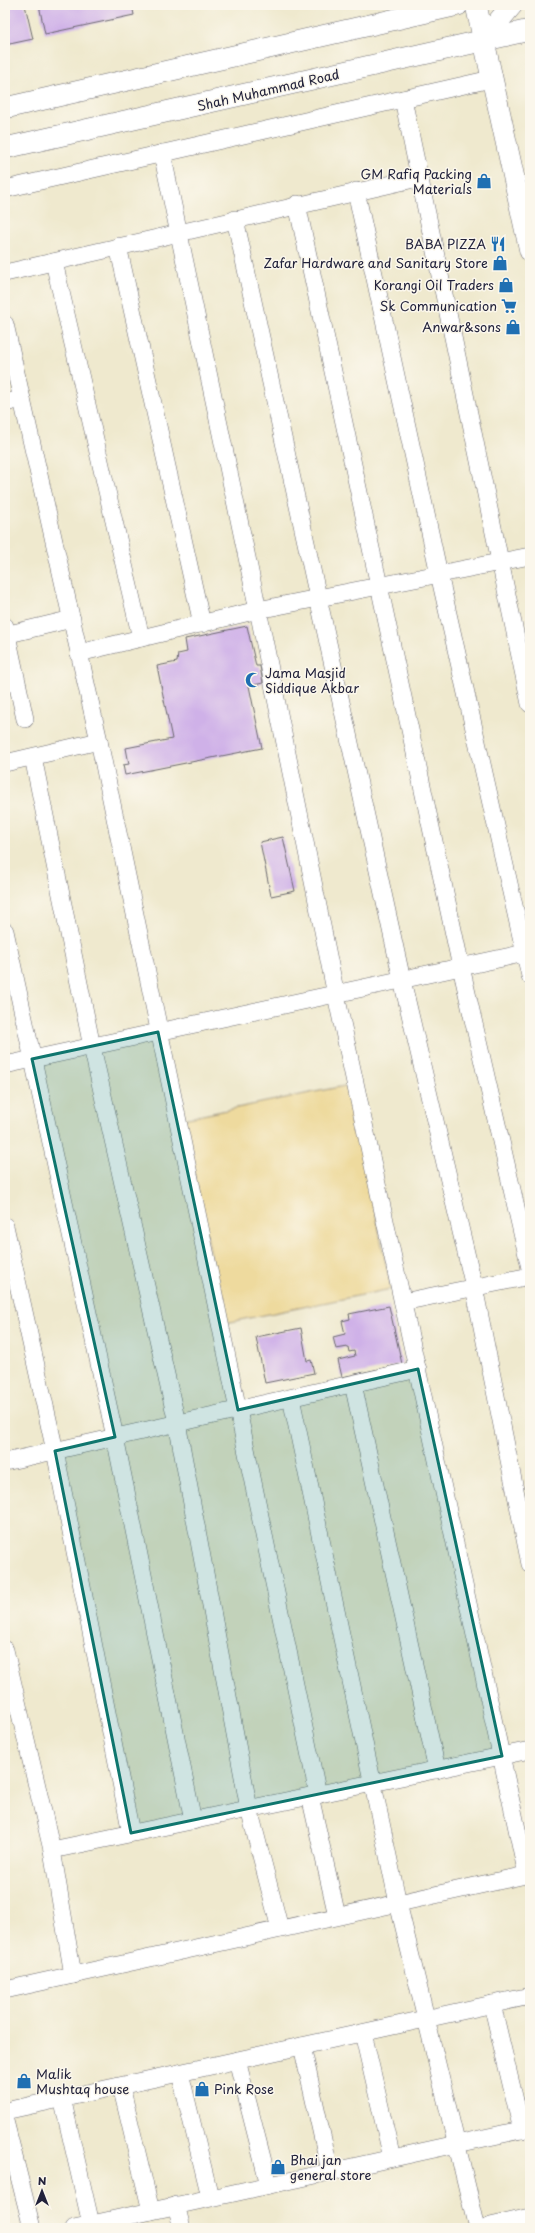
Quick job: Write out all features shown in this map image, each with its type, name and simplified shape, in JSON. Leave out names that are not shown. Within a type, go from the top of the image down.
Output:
[{"type":"street","points":[[5,108],[458,5]]},
{"type":"street","points":[[476,5],[491,79],[530,251]]},
{"type":"street","points":[[483,40],[512,5]]},
{"type":"street","name":"Shah Muhammad Road","points":[[5,148],[530,30]]},
{"type":"street","points":[[5,189],[491,79]]},
{"type":"street","points":[[403,99],[418,178],[530,704]]},
{"type":"street","points":[[5,1990],[528,1874],[336,995],[258,610],[162,153]]},
{"type":"street","points":[[5,273],[298,204],[418,178]]},
{"type":"street","points":[[356,191],[439,574],[527,952],[530,976]]},
{"type":"street","points":[[298,204],[461,967],[530,1268]]},
{"type":"street","points":[[235,219],[402,980],[474,1287],[530,1564]]},
{"type":"street","points":[[118,246],[202,624]]},
{"type":"street","points":[[54,262],[141,638]]},
{"type":"street","points":[[5,324],[99,741],[158,1032],[238,1410],[337,1916]]},
{"type":"street","points":[[5,403],[22,399]]},
{"type":"street","points":[[79,653],[258,610],[530,556]]},
{"type":"street","points":[[25,719],[6,632],[72,619]]},
{"type":"street","points":[[5,764],[99,741]]},
{"type":"street","points":[[33,757],[92,1046],[177,1423],[249,1809],[280,1929]]},
{"type":"street","points":[[5,931],[115,1437],[193,1821]]},
{"type":"street","points":[[5,1065],[336,995],[527,952]]},
{"type":"street","points":[[5,1226],[56,1451],[132,1834]]},
{"type":"street","points":[[403,1302],[530,1276]]},
{"type":"street","points":[[5,1462],[418,1370]]},
{"type":"street","points":[[353,1384],[437,1770]]},
{"type":"street","points":[[291,1398],[398,1903],[477,2228]]},
{"type":"street","points":[[5,1650],[7,1669],[52,1850],[73,1975]]},
{"type":"street","points":[[52,1850],[530,1750]]},
{"type":"street","points":[[5,2111],[530,1996]]},
{"type":"street","points":[[74,2228],[526,2129],[492,2004]]},
{"type":"street","points":[[363,2032],[392,2158]]},
{"type":"street","points":[[302,2046],[330,2171]]},
{"type":"street","points":[[237,2060],[269,2185]]},
{"type":"street","points":[[180,2072],[210,2198]]},
{"type":"street","points":[[121,2086],[151,2210]]},
{"type":"street","points":[[62,2098],[91,2224]]},
{"type":"street","points":[[5,2121],[32,2228]]},
{"type":"street","points":[[176,2205],[182,2228]]},
{"type":"street","points":[[491,2228],[530,2219]]},
{"type":"highlighted area","points":[[158,1032],[238,1410],[418,1369],[502,1756],[131,1833],[55,1451],[115,1437],[32,1059]]},
{"type":"sand","points":[[349,1085],[391,1289],[225,1323],[183,1119]]},
{"type":"building","points":[[5,5],[25,5],[33,39],[5,45]]},
{"type":"building","points":[[39,5],[132,5],[134,15],[45,34]]},
{"type":"building","points":[[247,626],[256,666],[260,666],[263,683],[249,686],[262,748],[125,775],[123,765],[129,764],[126,748],[172,739],[157,666],[177,662],[178,654],[187,652],[185,639]]},
{"type":"building","points":[[283,837],[295,891],[271,896],[260,842]]},
{"type":"building","points":[[389,1306],[402,1364],[342,1377],[338,1360],[355,1356],[354,1351],[349,1352],[348,1347],[336,1349],[333,1337],[345,1334],[342,1321],[350,1319],[349,1314]]},
{"type":"building","points":[[301,1328],[307,1361],[311,1360],[314,1373],[265,1383],[256,1337]]},
{"type":"place","name":"GM Rafiq Packing Materials","points":[[484,181]]},
{"type":"place","name":"BABA PIZZA","points":[[498,244]]},
{"type":"place","name":"Zafar Hardware and Sanitary Store","points":[[500,263]]},
{"type":"place","name":"Korangi Oil Traders","points":[[506,285]]},
{"type":"place","name":"Sk Communication","points":[[509,306]]},
{"type":"place","name":"Anwar&sons","points":[[513,327]]},
{"type":"place","name":"Jama Masjid Siddique Akbar","points":[[253,680]]},
{"type":"place","name":"Malik Mushtaq house","points":[[24,2081]]},
{"type":"place","name":"Pink Rose","points":[[202,2089]]},
{"type":"place","name":"Bhai jan general store","points":[[278,2167]]}]
